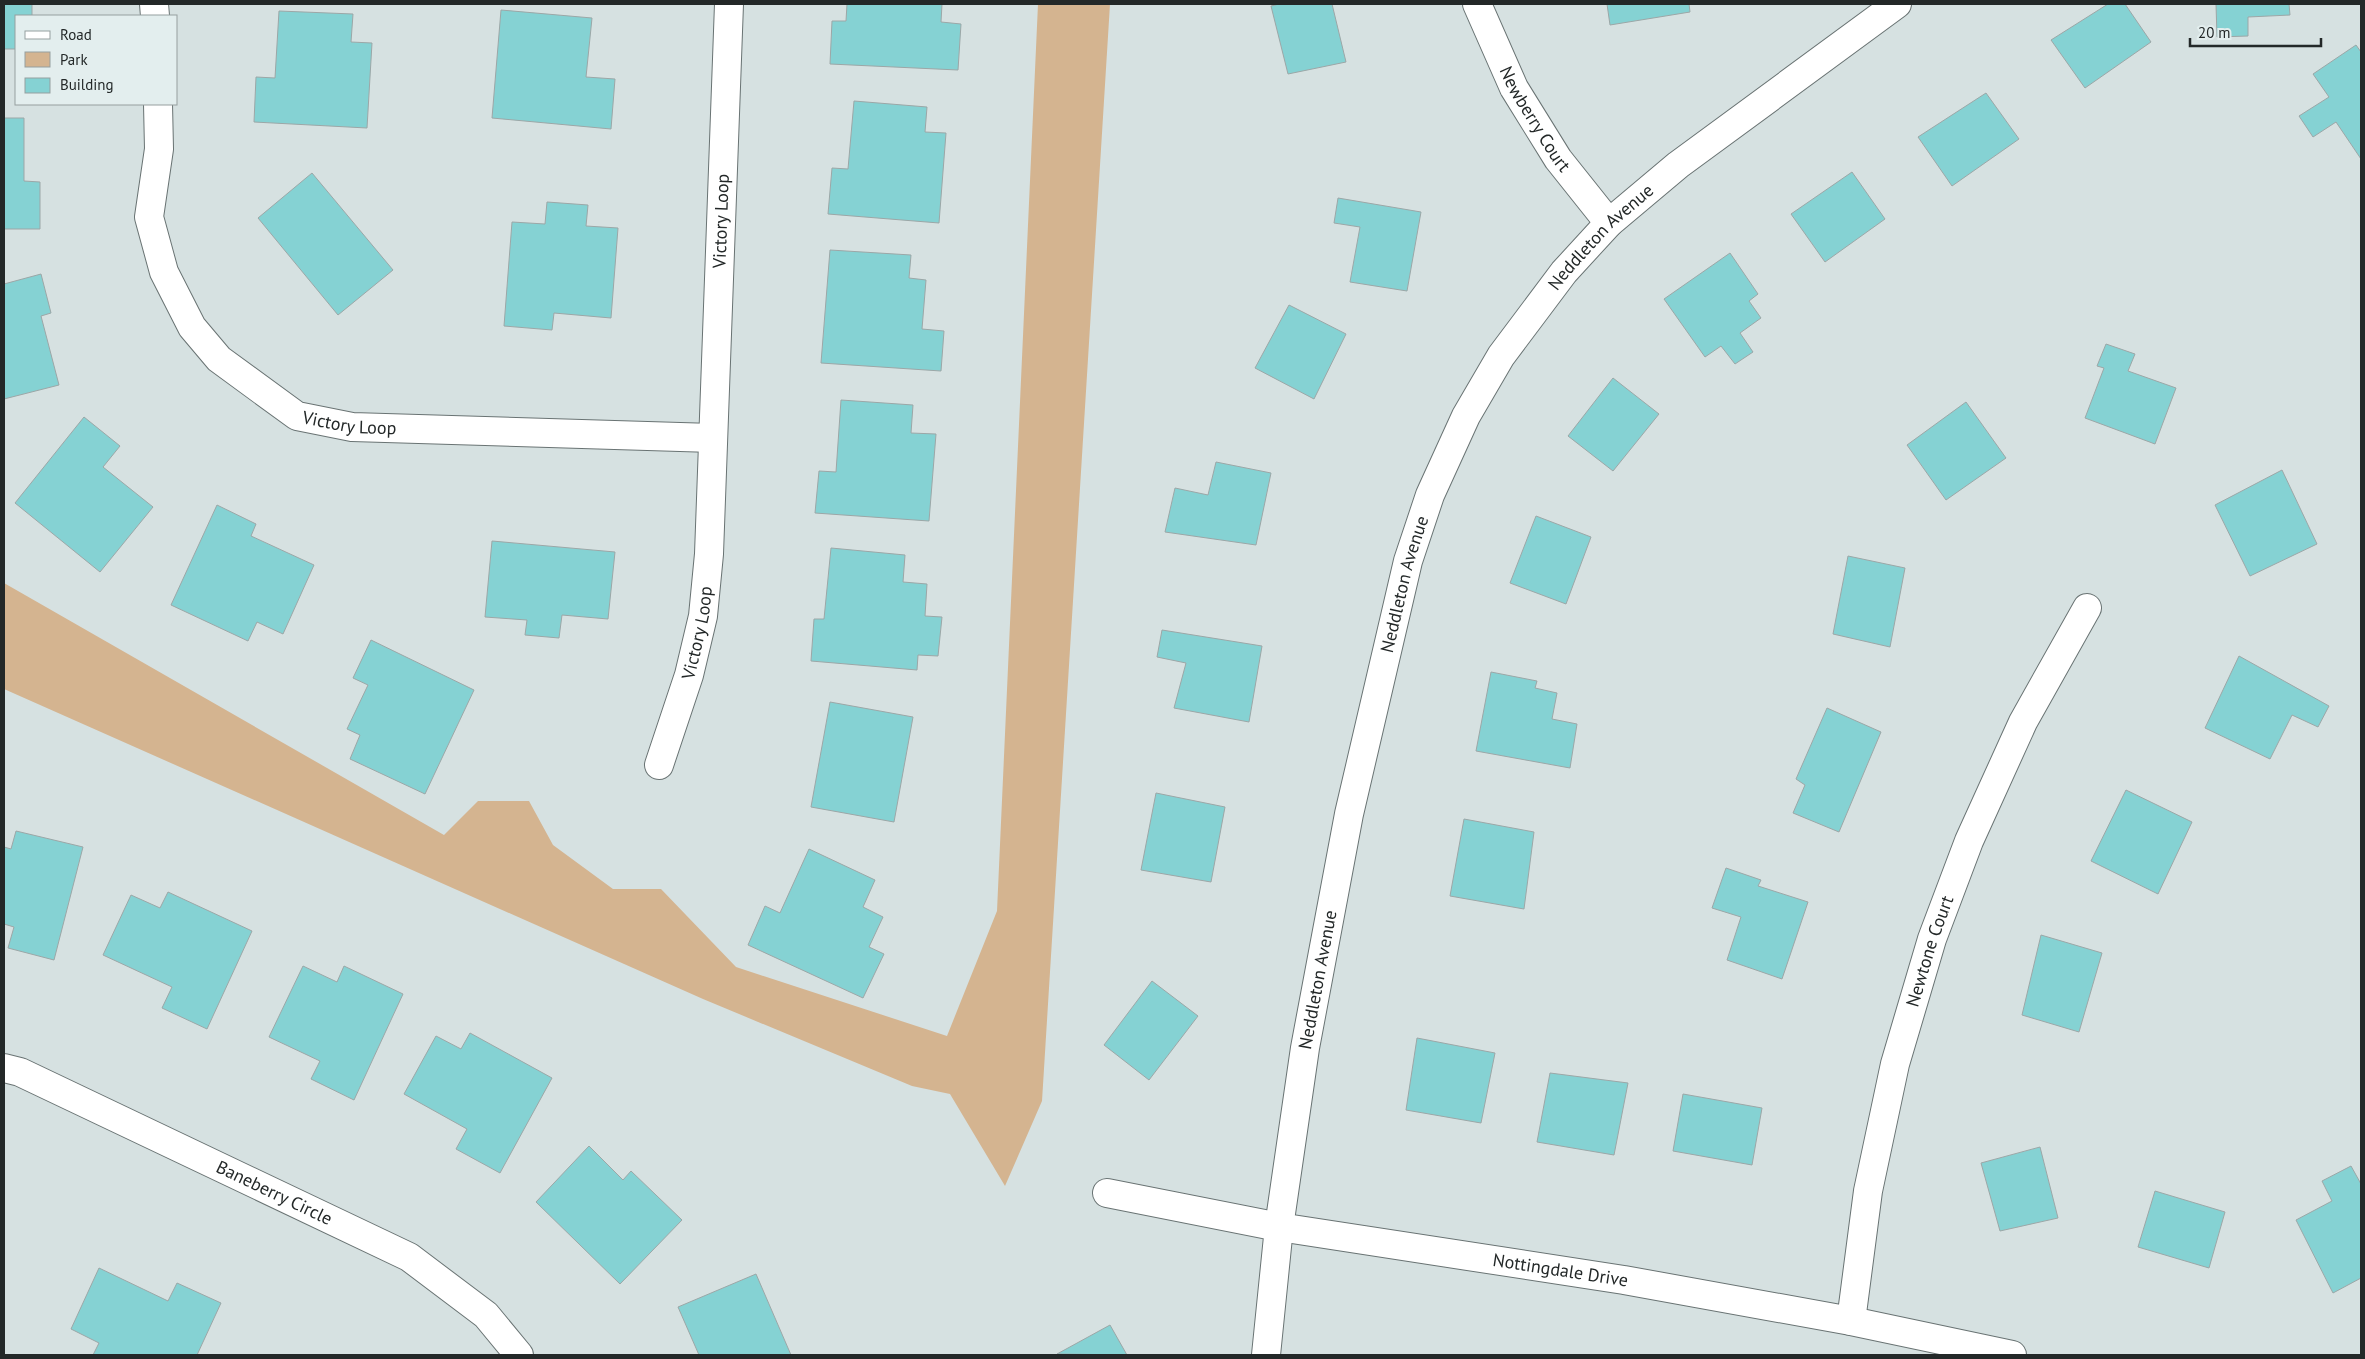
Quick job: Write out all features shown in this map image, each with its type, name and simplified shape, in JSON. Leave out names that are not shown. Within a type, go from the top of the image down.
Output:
[{"type":"street","name":"Victory Loop","points":[[659,765],[689,675],[703,616],[708,554],[713,438],[729,4]]},
{"type":"street","name":"Newberry Court","points":[[1477,4],[1514,88],[1558,159],[1609,223]]},
{"type":"street","name":"Neddleton Avenue","points":[[1266,1355],[1279,1227],[1305,1048],[1349,814],[1408,561],[1430,495],[1458,433],[1501,356],[1564,272],[1609,223],[1678,164],[1898,4]]},
{"type":"street","name":"Victory Loop","points":[[158,105],[159,149],[149,217],[164,272],[192,327],[219,359],[297,416],[352,427],[713,438]]},
{"type":"street","name":"Newtone Court","points":[[1851,1321],[1868,1191],[1895,1064],[1932,939],[1969,841],[2023,722],[2087,608]]},
{"type":"street","name":"Baneberry Circle","points":[[4,1068],[29,1076],[408,1257],[486,1315],[519,1355]]},
{"type":"street","name":"Nottingdale Drive","points":[[1107,1193],[1279,1227],[1624,1280],[1851,1321],[2012,1355]]},
{"type":"green space","points":[[1038,4],[1110,4],[1042,1101],[1005,1186],[950,1094],[912,1086],[703,999],[4,689],[4,583],[444,835],[478,801],[529,801],[553,845],[613,889],[661,889],[736,967],[947,1036],[997,911]]},
{"type":"building","points":[[4,4],[32,4],[32,15],[15,15],[15,49],[4,49]]},
{"type":"building","points":[[847,4],[942,4],[941,22],[961,24],[958,70],[830,64],[832,21],[846,21]]},
{"type":"building","points":[[1279,4],[1332,4],[1346,62],[1288,74],[1271,6]]},
{"type":"building","points":[[1607,4],[1689,4],[1690,12],[1610,25]]},
{"type":"building","points":[[2108,4],[2125,4],[2151,42],[2085,88],[2051,40]]},
{"type":"building","points":[[2216,4],[2289,4],[2290,15],[2248,17],[2248,36],[2217,37]]},
{"type":"building","points":[[501,10],[592,18],[586,77],[615,79],[611,129],[492,118]]},
{"type":"building","points":[[279,11],[353,14],[351,42],[372,43],[367,128],[254,122],[256,77],[275,78]]},
{"type":"building","points":[[2356,45],[2361,52],[2361,159],[2336,122],[2313,137],[2299,116],[2329,97],[2313,74]]},
{"type":"building","points":[[1986,93],[2019,139],[1952,186],[1918,137]]},
{"type":"building","points":[[854,101],[927,107],[925,132],[946,133],[939,223],[828,214],[832,168],[848,169]]},
{"type":"building","points":[[4,118],[24,118],[24,181],[40,182],[40,229],[4,229]]},
{"type":"building","points":[[1852,172],[1885,219],[1825,262],[1791,214]]},
{"type":"building","points":[[312,173],[393,270],[338,315],[258,218]]},
{"type":"building","points":[[1338,198],[1421,212],[1407,291],[1350,282],[1360,227],[1334,223]]},
{"type":"building","points":[[547,202],[588,205],[586,226],[618,228],[611,318],[554,313],[552,330],[504,326],[512,222],[545,224]]},
{"type":"building","points":[[830,250],[911,255],[909,278],[926,280],[922,329],[944,331],[941,371],[821,363]]},
{"type":"building","points":[[1730,253],[1758,294],[1749,301],[1761,318],[1740,333],[1753,352],[1735,364],[1721,346],[1705,357],[1664,299]]},
{"type":"building","points":[[41,274],[51,313],[41,316],[59,385],[4,399],[4,284]]},
{"type":"building","points":[[1289,305],[1346,334],[1314,399],[1255,368]]},
{"type":"building","points":[[2106,344],[2135,354],[2128,371],[2176,388],[2155,444],[2085,418],[2104,368],[2097,366]]},
{"type":"building","points":[[1613,378],[1659,414],[1613,471],[1568,436]]},
{"type":"building","points":[[841,400],[913,405],[911,433],[936,434],[929,521],[815,513],[819,471],[836,472]]},
{"type":"building","points":[[1966,402],[2006,458],[1946,500],[1907,445]]},
{"type":"building","points":[[84,417],[120,446],[103,467],[153,507],[100,572],[15,503]]},
{"type":"building","points":[[1216,462],[1271,473],[1256,545],[1165,532],[1175,488],[1208,495]]},
{"type":"building","points":[[2282,470],[2317,544],[2250,576],[2215,505]]},
{"type":"building","points":[[217,505],[256,524],[251,536],[314,565],[283,634],[257,622],[248,641],[171,605]]},
{"type":"building","points":[[1536,516],[1591,537],[1566,604],[1510,583]]},
{"type":"building","points":[[492,541],[615,552],[608,619],[562,615],[559,638],[525,635],[527,620],[485,617]]},
{"type":"building","points":[[831,548],[905,555],[903,582],[927,584],[925,616],[942,617],[938,656],[918,655],[917,670],[811,661],[814,619],[824,619]]},
{"type":"building","points":[[1848,556],[1905,568],[1890,647],[1833,634]]},
{"type":"building","points":[[1162,630],[1262,646],[1249,722],[1174,708],[1186,663],[1157,657]]},
{"type":"building","points":[[371,640],[474,690],[425,794],[350,759],[360,735],[347,729],[368,685],[353,678]]},
{"type":"building","points":[[2239,656],[2329,706],[2318,727],[2292,715],[2270,759],[2205,728]]},
{"type":"building","points":[[1491,672],[1537,681],[1535,688],[1557,693],[1552,719],[1577,724],[1570,768],[1476,751]]},
{"type":"building","points":[[830,702],[913,717],[894,822],[811,807]]},
{"type":"building","points":[[1827,708],[1881,732],[1839,832],[1793,813],[1805,785],[1796,779]]},
{"type":"building","points":[[2126,790],[2192,822],[2158,894],[2091,861]]},
{"type":"building","points":[[1156,793],[1225,807],[1211,882],[1141,870]]},
{"type":"building","points":[[1464,819],[1534,832],[1524,909],[1450,896]]},
{"type":"building","points":[[16,831],[83,847],[54,960],[8,948],[14,927],[4,924],[4,847],[11,849]]},
{"type":"building","points":[[809,849],[875,880],[863,907],[883,917],[869,947],[884,954],[863,998],[748,945],[765,906],[780,913]]},
{"type":"building","points":[[1726,868],[1761,880],[1758,886],[1808,902],[1782,979],[1727,960],[1741,917],[1712,908]]},
{"type":"building","points":[[168,892],[252,931],[207,1029],[162,1008],[172,987],[103,955],[131,895],[160,908]]},
{"type":"building","points":[[2041,935],[2102,953],[2079,1032],[2022,1015]]},
{"type":"building","points":[[303,966],[337,982],[344,966],[403,994],[354,1100],[311,1079],[320,1061],[269,1037]]},
{"type":"building","points":[[1152,981],[1198,1016],[1149,1080],[1104,1045]]},
{"type":"building","points":[[470,1033],[552,1078],[500,1173],[456,1149],[467,1129],[404,1094],[436,1036],[461,1049]]},
{"type":"building","points":[[1417,1038],[1495,1053],[1481,1123],[1406,1110]]},
{"type":"building","points":[[1550,1073],[1628,1083],[1614,1155],[1537,1142]]},
{"type":"building","points":[[1683,1094],[1762,1108],[1752,1165],[1673,1151]]},
{"type":"building","points":[[589,1146],[623,1180],[631,1171],[682,1220],[620,1284],[536,1202]]},
{"type":"building","points":[[2040,1147],[2058,1218],[2000,1231],[1981,1163]]},
{"type":"building","points":[[2351,1166],[2361,1184],[2361,1278],[2333,1293],[2296,1220],[2332,1201],[2322,1181]]},
{"type":"building","points":[[2155,1191],[2225,1212],[2209,1268],[2138,1247]]},
{"type":"building","points":[[99,1268],[168,1301],[177,1283],[221,1303],[197,1355],[93,1355],[99,1343],[71,1329]]},
{"type":"building","points":[[756,1274],[791,1355],[699,1355],[678,1307]]},
{"type":"building","points":[[1110,1325],[1127,1355],[1057,1354]]}]
